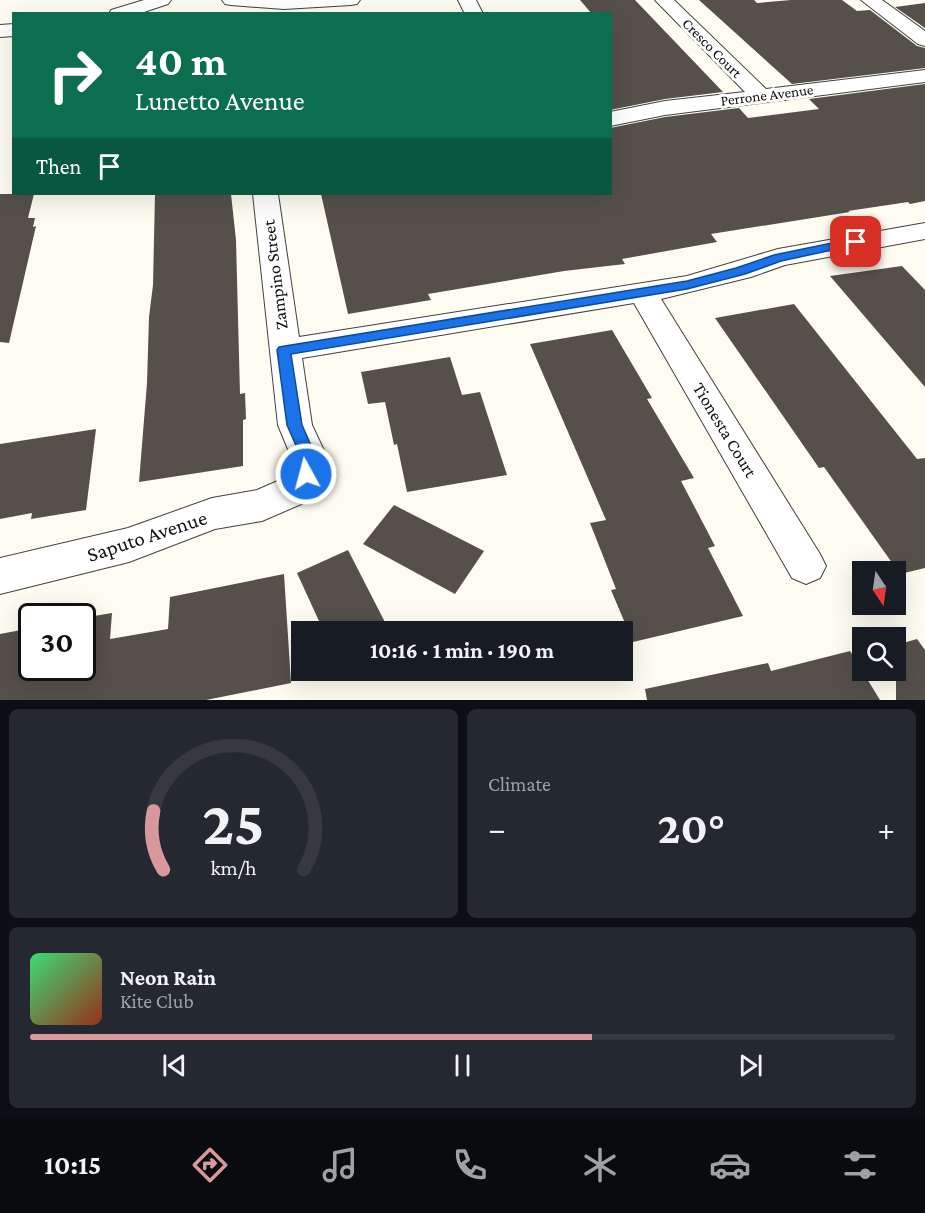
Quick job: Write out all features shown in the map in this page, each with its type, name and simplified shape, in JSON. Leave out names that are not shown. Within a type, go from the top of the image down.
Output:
[{"type":"street","points":[[124,12],[162,0]]},
{"type":"street","points":[[231,0],[284,4],[351,0]]},
{"type":"street","name":"Cresco Court","points":[[664,0],[761,96]]},
{"type":"street","points":[[870,0],[925,40]]},
{"type":"street","name":"Perrone Avenue","points":[[612,119],[665,108],[925,76]]},
{"type":"street","name":"Zampino Street","points":[[265,195],[295,425],[310,459],[306,474],[293,491]]},
{"type":"street","points":[[284,350],[643,293],[687,285],[816,249],[921,237]]},
{"type":"street","name":"Tionesta Court","points":[[643,293],[806,566]]},
{"type":"street","name":"Saputo Avenue","points":[[0,576],[129,544],[212,514],[262,505],[293,491]]},
{"type":"building","points":[[580,0],[635,0],[723,92],[665,99],[612,110],[612,12],[590,12]]},
{"type":"building","points":[[699,0],[754,0],[757,3],[842,0],[857,11],[870,10],[917,46],[925,48],[925,68],[792,84]]},
{"type":"building","points":[[925,3],[925,28],[895,7]]},
{"type":"building","points":[[925,84],[925,201],[848,211],[850,212],[711,234],[717,242],[622,259],[625,264],[564,271],[428,294],[431,300],[348,314],[321,195],[612,195],[612,128],[665,117],[739,108],[748,118],[819,109],[809,99]]},
{"type":"building","points":[[0,194],[34,195],[28,218],[35,218],[33,227],[36,226],[9,343],[0,342]]},
{"type":"building","points":[[155,195],[231,195],[236,240],[240,394],[245,393],[243,466],[139,482],[153,285]]},
{"type":"building","points":[[902,266],[925,290],[925,387],[830,276]]},
{"type":"building","points":[[794,304],[917,459],[925,458],[925,568],[906,573],[906,561],[891,561],[824,467],[819,468],[715,318]]},
{"type":"building","points":[[612,330],[652,398],[647,399],[694,478],[681,481],[715,546],[708,548],[743,616],[633,642],[633,621],[624,621],[611,590],[616,589],[590,523],[606,520],[530,344]]},
{"type":"building","points":[[450,357],[462,395],[480,392],[507,475],[407,492],[385,402],[368,404],[361,372]]},
{"type":"building","points":[[96,429],[86,510],[31,519],[32,513],[0,519],[0,444]]},
{"type":"building","points":[[394,505],[484,551],[455,594],[363,544]]},
{"type":"building","points":[[348,550],[384,621],[319,621],[297,573]]},
{"type":"building","points":[[284,574],[291,683],[206,700],[0,700],[0,634],[18,631],[18,681],[96,681],[96,616],[112,613],[110,639],[168,629],[170,597]]},
{"type":"building","points":[[917,639],[925,650],[925,700],[896,700],[896,681],[906,681],[906,642]]},
{"type":"building","points":[[850,651],[852,681],[868,681],[880,700],[647,700],[645,689],[768,663],[771,671]]},
{"type":"route","points":[[306,474],[310,459],[295,425],[284,350],[583,304],[687,285],[741,271],[778,258],[856,242]]}]
